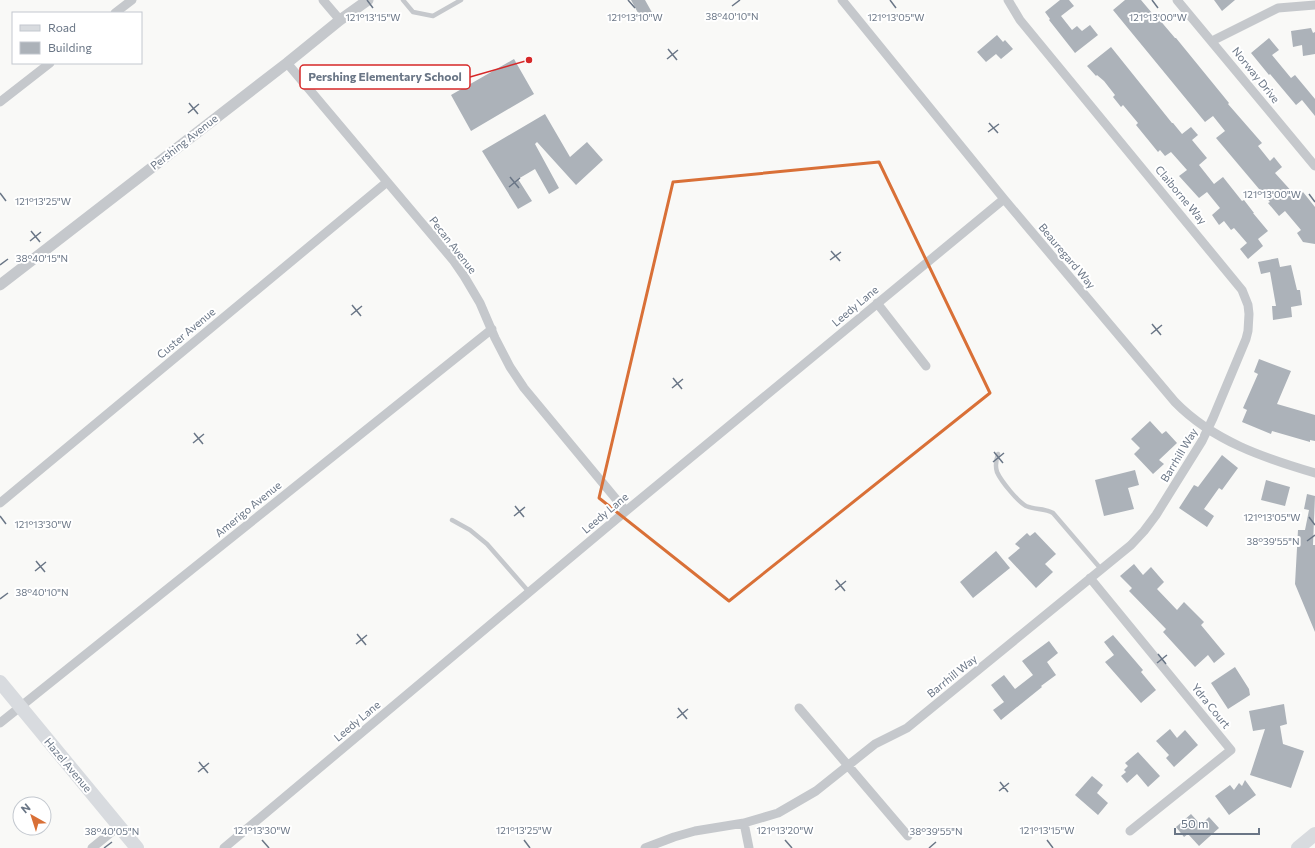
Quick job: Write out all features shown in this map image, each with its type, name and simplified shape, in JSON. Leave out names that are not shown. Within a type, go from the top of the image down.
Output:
[{"type":"main road","name":"Hazel Avenue","points":[[0,682],[137,848]]},
{"type":"main road","points":[[1298,848],[1315,834]]},
{"type":"street","points":[[116,12],[132,0]]},
{"type":"street","points":[[323,0],[340,20]]},
{"type":"street","name":"Pershing Avenue","points":[[0,284],[340,20],[368,0]]},
{"type":"street","name":"Beauregard Way","points":[[842,0],[1004,199],[1175,402],[1186,413],[1208,430],[1252,452],[1315,473]]},
{"type":"street","name":"Claiborne Way","points":[[1008,0],[1020,20],[1242,290],[1248,305],[1248,331],[1208,430]]},
{"type":"street","name":"Norway Drive","points":[[1177,0],[1315,166]]},
{"type":"street","points":[[1212,41],[1278,8],[1315,5]]},
{"type":"street","name":"Pecan Avenue","points":[[286,63],[452,260],[464,276],[480,303],[510,367],[524,388],[626,511]]},
{"type":"street","points":[[0,102],[49,64]]},
{"type":"street","name":"Custer Avenue","points":[[0,503],[387,182]]},
{"type":"street","name":"Leedy Lane","points":[[224,848],[626,511],[1004,199]]},
{"type":"street","points":[[877,304],[926,366]]},
{"type":"street","name":"Amerigo Avenue","points":[[0,723],[492,330]]},
{"type":"street","name":"Barrhill Way","points":[[645,848],[695,831],[744,823],[778,813],[816,791],[875,744],[907,728],[1131,545],[1156,515],[1208,430]]},
{"type":"street","name":"Ydra Court","points":[[1090,578],[1231,750],[1130,831]]},
{"type":"street","points":[[799,708],[908,836]]},
{"type":"street","points":[[744,823],[749,848]]},
{"type":"street","points":[[92,848],[119,826]]},
{"type":"lane","points":[[403,0],[413,12],[433,16],[461,0]]},
{"type":"lane","points":[[998,454],[995,464],[997,472],[1003,482],[1016,497],[1026,506],[1049,510],[1053,513],[1101,569]]},
{"type":"lane","points":[[452,520],[470,530],[487,544],[529,592]]},
{"type":"highlighted area","points":[[879,162],[990,393],[729,601],[599,498],[673,182]]},
{"type":"building","points":[[631,0],[645,0],[654,16],[643,22]]},
{"type":"building","points":[[1060,0],[1069,0],[1074,6],[1061,16],[1072,30],[1077,26],[1082,31],[1090,25],[1098,35],[1075,53],[1049,20],[1050,19],[1045,12]]},
{"type":"building","points":[[1125,0],[1141,0],[1157,19],[1158,18],[1262,143],[1258,146],[1270,161],[1274,157],[1282,167],[1275,173],[1294,194],[1295,193],[1298,196],[1303,192],[1315,207],[1315,244],[1303,242],[1297,233],[1301,230],[1285,211],[1279,216],[1268,203],[1270,202],[1216,138],[1225,131],[1213,116],[1205,122],[1113,10]]},
{"type":"building","points":[[1214,0],[1235,0],[1222,11]]},
{"type":"building","points":[[1311,28],[1313,33],[1315,32],[1315,54],[1303,56],[1302,45],[1293,47],[1291,31]]},
{"type":"building","points":[[997,35],[1003,42],[1005,40],[1013,49],[1001,59],[996,54],[986,62],[977,52]]},
{"type":"building","points":[[1269,38],[1279,50],[1272,55],[1291,78],[1295,75],[1315,99],[1315,116],[1302,100],[1296,105],[1251,53]]},
{"type":"building","points":[[1111,47],[1182,134],[1191,127],[1198,135],[1192,140],[1207,158],[1199,165],[1214,184],[1223,177],[1242,201],[1244,200],[1268,231],[1258,239],[1263,246],[1248,259],[1240,249],[1247,243],[1234,228],[1231,230],[1224,221],[1219,225],[1212,215],[1220,208],[1207,192],[1199,198],[1179,176],[1187,170],[1171,152],[1165,156],[1160,150],[1158,152],[1136,125],[1138,123],[1123,105],[1121,107],[1113,97],[1115,95],[1104,81],[1097,75],[1096,76],[1087,66]]},
{"type":"building","points":[[514,59],[534,94],[471,131],[451,95]]},
{"type":"building","points":[[545,114],[570,157],[587,142],[603,160],[576,185],[537,142],[535,144],[559,188],[549,194],[535,169],[518,179],[532,201],[518,209],[482,151]]},
{"type":"building","points":[[1278,258],[1280,267],[1291,265],[1297,290],[1300,290],[1302,305],[1291,307],[1292,317],[1273,320],[1272,306],[1276,306],[1270,272],[1261,274],[1258,262]]},
{"type":"building","points":[[1259,359],[1291,371],[1277,404],[1315,415],[1315,441],[1310,440],[1310,442],[1272,431],[1271,434],[1242,422],[1247,410],[1243,408],[1258,374],[1254,372]]},
{"type":"building","points":[[1150,421],[1162,434],[1166,431],[1177,443],[1159,460],[1164,464],[1153,474],[1134,454],[1140,448],[1131,439]]},
{"type":"building","points":[[1222,455],[1238,468],[1222,490],[1219,488],[1204,509],[1214,516],[1207,527],[1179,508],[1194,485],[1198,487]]},
{"type":"building","points":[[1135,470],[1139,485],[1128,488],[1134,509],[1104,516],[1095,480]]},
{"type":"building","points":[[1266,480],[1290,487],[1285,506],[1261,500]]},
{"type":"building","points":[[1307,494],[1315,496],[1313,545],[1315,545],[1315,632],[1295,584],[1298,530],[1305,530],[1309,510],[1304,509]]},
{"type":"building","points":[[1035,532],[1056,554],[1045,564],[1053,572],[1036,588],[1008,558],[1020,548],[1015,544],[1027,533],[1030,536]]},
{"type":"building","points":[[996,551],[1010,568],[973,598],[960,582]]},
{"type":"building","points":[[1134,564],[1143,575],[1151,567],[1164,582],[1157,589],[1177,610],[1184,602],[1204,622],[1201,625],[1225,654],[1214,663],[1208,655],[1195,667],[1163,632],[1166,629],[1129,591],[1132,588],[1120,576]]},
{"type":"building","points":[[1113,635],[1143,670],[1141,672],[1156,690],[1141,703],[1105,662],[1114,655],[1104,642]]},
{"type":"building","points":[[1049,641],[1058,653],[1047,662],[1056,675],[1001,720],[993,710],[1004,702],[991,685],[1004,675],[1015,689],[1033,675],[1022,661]]},
{"type":"building","points":[[1235,667],[1249,689],[1250,695],[1228,709],[1211,683]]},
{"type":"building","points":[[1284,704],[1287,724],[1280,726],[1283,744],[1304,751],[1291,788],[1250,775],[1265,729],[1253,731],[1249,711]]},
{"type":"building","points":[[1170,729],[1177,738],[1185,730],[1198,745],[1174,767],[1166,758],[1169,755],[1156,741]]},
{"type":"building","points":[[1138,752],[1160,776],[1148,787],[1137,774],[1127,783],[1121,776],[1126,772],[1124,770],[1128,766],[1125,763]]},
{"type":"building","points":[[1092,776],[1103,785],[1097,793],[1108,803],[1098,815],[1075,795]]},
{"type":"building","points":[[1245,780],[1256,795],[1229,815],[1215,796],[1230,785],[1234,790],[1239,783],[1242,786]]},
{"type":"building","points":[[1191,814],[1201,825],[1209,817],[1219,828],[1199,846],[1188,834],[1184,837],[1176,827]]},
{"type":"place","name":"Pershing Elementary School","points":[[529,60]]}]
